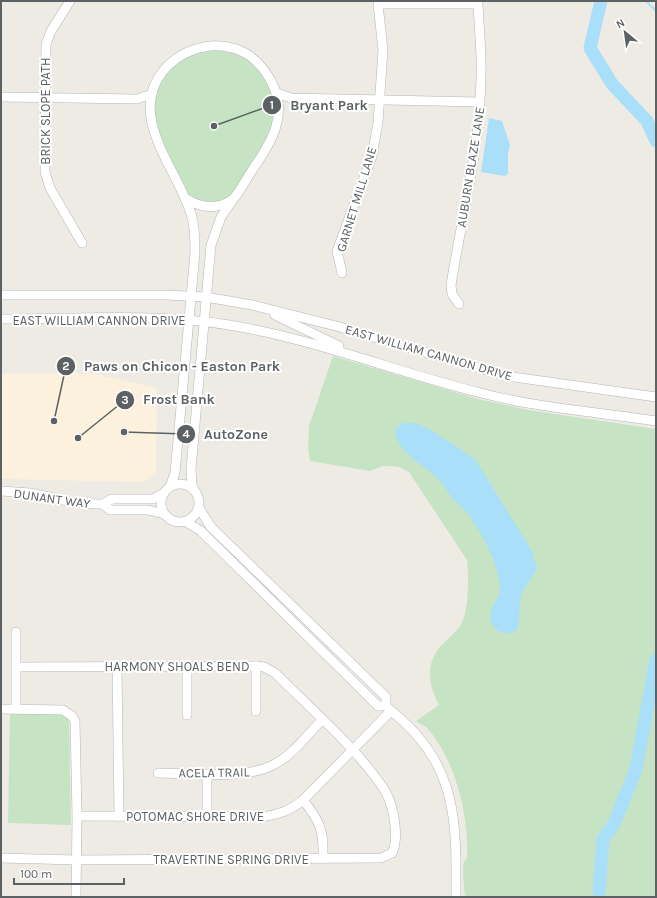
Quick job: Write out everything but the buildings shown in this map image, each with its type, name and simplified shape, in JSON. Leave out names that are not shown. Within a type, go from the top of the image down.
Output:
[{"type":"street","name":"BRICK SLOPE PATH","points":[[70,1],[47,39],[45,160],[47,180],[82,242]]},
{"type":"street","name":"GARNET MILL LANE","points":[[342,273],[337,251],[372,156],[380,100],[383,50],[378,4],[478,4]]},
{"type":"street","name":"AUBURN BLAZE LANE","points":[[458,304],[452,294],[451,285],[476,142],[480,102],[481,55],[478,4]]},
{"type":"street","points":[[186,522],[193,518],[199,508],[200,500],[192,485],[191,473],[211,244],[221,217],[271,142],[278,122],[280,107],[277,93],[265,70],[248,54],[228,47],[212,45],[193,50],[175,60],[160,76],[152,94],[149,107],[152,128],[192,216],[194,240],[189,320],[175,473],[161,504],[164,514],[173,521],[186,522],[201,530],[378,706],[389,708]]},
{"type":"street","points":[[277,93],[291,98],[480,102]]},
{"type":"street","points":[[1,97],[137,99],[152,94]]},
{"type":"street","points":[[280,107],[291,98]]},
{"type":"street","points":[[137,99],[149,107]]},
{"type":"street","points":[[185,198],[199,206],[212,207],[232,201]]},
{"type":"street","name":"EAST WILLIAM CANNON DRIVE","points":[[1,295],[206,297],[252,306],[336,326],[506,376],[652,396]]},
{"type":"street","name":"EAST WILLIAM CANNON DRIVE","points":[[252,306],[269,312],[344,349],[383,365]]},
{"type":"street","name":"EAST WILLIAM CANNON DRIVE","points":[[1,319],[153,319],[204,321],[290,337],[481,393],[514,400],[652,420]]},
{"type":"street","points":[[167,490],[181,484],[188,485],[194,490]]},
{"type":"street","name":"DUNANT WAY","points":[[1,491],[30,493],[72,502],[103,504],[112,499],[153,498],[167,490]]},
{"type":"street","name":"DUNANT WAY","points":[[103,504],[110,510],[148,510],[164,514]]},
{"type":"street","points":[[199,508],[211,527],[386,697],[389,708],[419,737],[428,750],[436,764],[450,799],[456,834],[456,897]]},
{"type":"street","points":[[16,632],[16,709]]},
{"type":"street","points":[[117,666],[119,816]]},
{"type":"street","points":[[187,666],[187,715]]},
{"type":"street","points":[[256,666],[256,711]]},
{"type":"street","name":"HARMONY SHOALS BEND","points":[[16,667],[264,667],[275,673],[352,750],[384,789],[390,800],[395,825],[394,846],[389,855]]},
{"type":"street","name":"POTOMAC SHORE DRIVE","points":[[77,816],[271,816],[291,809],[303,800],[352,750],[389,708]]},
{"type":"street","points":[[1,709],[63,710],[72,716],[75,721],[77,816],[76,897]]},
{"type":"street","name":"ACELA TRAIL","points":[[158,773],[250,773],[273,765],[292,751],[322,720]]},
{"type":"street","points":[[207,774],[207,816]]},
{"type":"street","points":[[303,800],[319,822],[323,838],[323,858]]},
{"type":"street","name":"TRAVERTINE SPRING DRIVE","points":[[1,858],[76,860],[381,858],[389,855]]},
{"type":"shaded area","points":[[91,373],[157,388],[156,472],[144,482],[1,479],[1,374]]},
{"type":"green space","points":[[202,50],[228,50],[250,61],[270,85],[276,115],[268,137],[246,176],[231,195],[220,202],[197,202],[185,194],[153,119],[157,87],[167,72],[183,58]]},
{"type":"green space","points":[[333,356],[478,399],[528,410],[656,429],[656,896],[468,897],[465,895],[463,868],[464,862],[467,858],[466,823],[458,788],[445,754],[426,727],[416,721],[439,705],[431,685],[431,664],[437,651],[458,629],[463,620],[468,594],[467,560],[409,472],[399,467],[383,466],[370,471],[310,461],[308,448],[309,426]]},
{"type":"green space","points":[[10,713],[60,713],[69,720],[71,825],[8,823]]},
{"type":"water","points":[[489,118],[502,121],[510,145],[508,154],[508,174],[505,176],[481,172]]},
{"type":"water","points":[[402,423],[415,423],[429,429],[475,459],[532,551],[537,569],[521,596],[517,630],[507,633],[494,627],[490,618],[492,609],[499,595],[500,587],[493,558],[471,518],[452,498],[440,481],[401,446],[395,430]]},
{"type":"waterway","points":[[601,1],[590,48],[612,84],[647,121],[656,141]]},
{"type":"waterway","points":[[646,1],[656,11]]},
{"type":"waterway","points":[[599,892],[603,839],[614,824],[636,769],[656,660]]},
{"type":"place","name":"Bryant Park","points":[[214,126]]},
{"type":"place","name":"Paws on Chicon - Easton Park","points":[[54,421]]},
{"type":"place","name":"AutoZone","points":[[124,432]]},
{"type":"place","name":"Frost Bank","points":[[78,438]]}]
